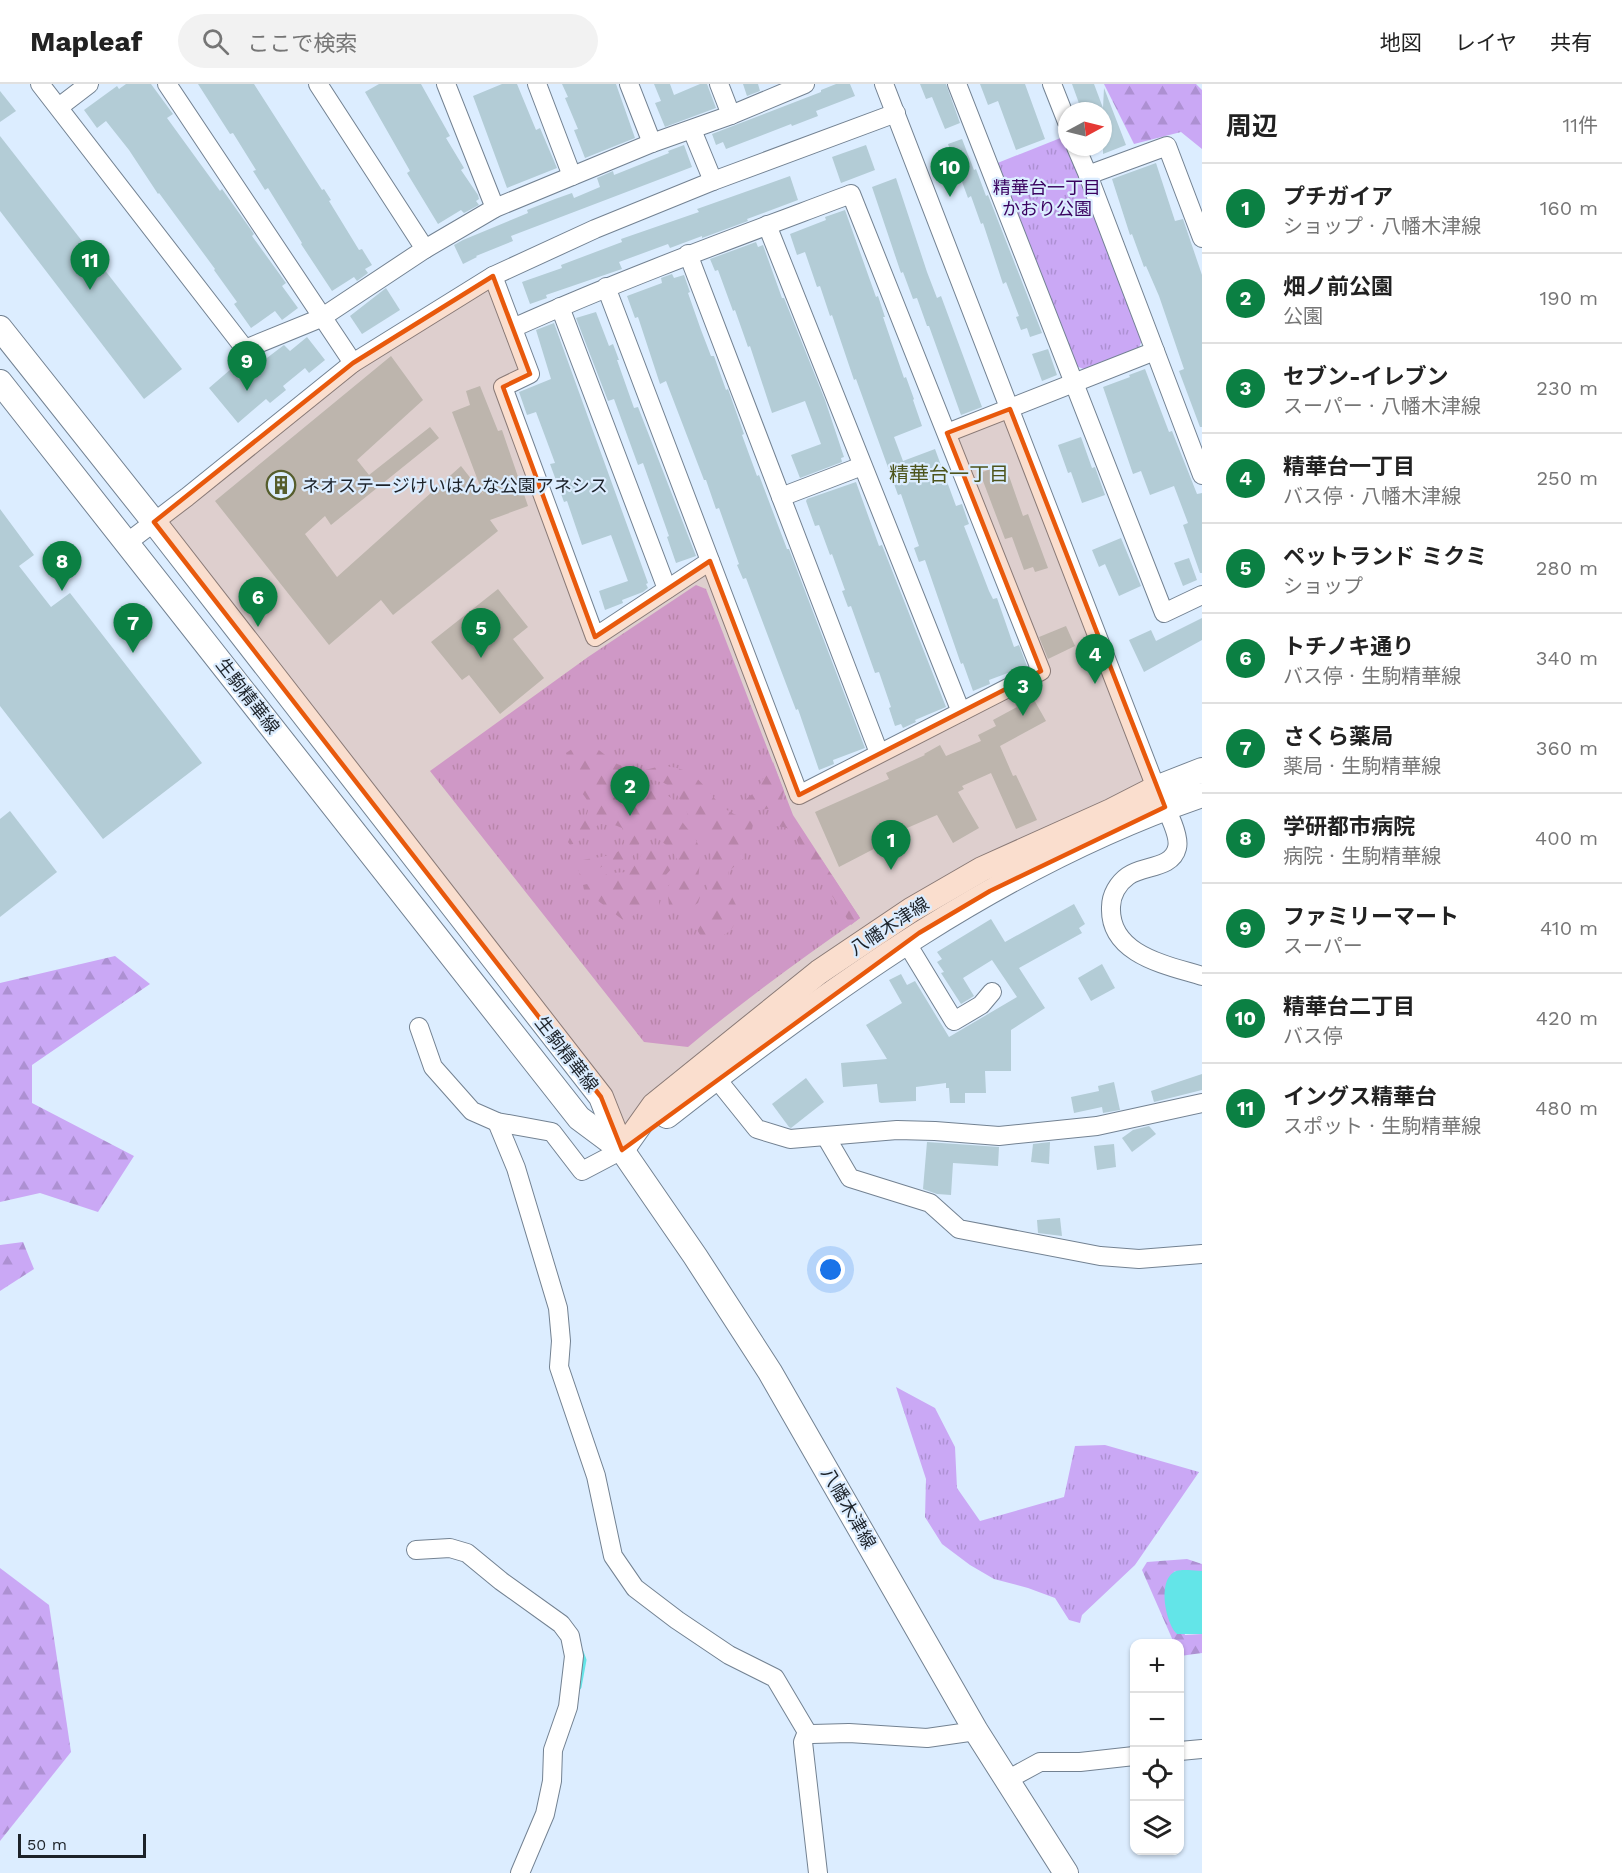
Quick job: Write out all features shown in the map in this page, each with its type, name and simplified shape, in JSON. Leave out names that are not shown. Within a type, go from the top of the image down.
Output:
[{"type":"main road","name":"生駒精華線","points":[[0,328],[154,522],[601,1097],[622,1150]]},
{"type":"main road","name":"生駒精華線","points":[[0,382],[579,1118],[622,1150]]},
{"type":"main road","name":"八幡木津線","points":[[622,1150],[716,1078],[906,942],[990,891],[1118,827],[1202,770]]},
{"type":"main road","name":"八幡木津線","points":[[622,1150],[654,1105],[819,972],[911,910],[982,869],[1111,811],[1161,798],[1202,795]]},
{"type":"main road","name":"八幡木津線","points":[[622,1150],[770,1372],[976,1731],[1066,1873]]},
{"type":"street","points":[[40,84],[245,350],[321,318],[425,249],[495,207],[805,84]]},
{"type":"street","points":[[59,107],[89,84]]},
{"type":"street","points":[[167,84],[352,363]]},
{"type":"street","points":[[318,84],[425,249]]},
{"type":"street","points":[[446,84],[495,207]]},
{"type":"street","points":[[537,84],[572,176]]},
{"type":"street","points":[[629,84],[652,143]]},
{"type":"street","points":[[719,84],[731,115]]},
{"type":"street","points":[[884,84],[1178,838],[1175,853],[1166,862],[1138,871],[1122,881],[1111,902],[1112,921],[1120,938],[1134,951],[1151,960],[1202,976]]},
{"type":"street","points":[[957,84],[1164,613],[1202,596]]},
{"type":"street","points":[[1052,84],[1059,102]]},
{"type":"street","points":[[128,542],[352,363],[493,276],[595,229],[713,181],[896,113]]},
{"type":"street","points":[[692,130],[713,181]]},
{"type":"street","points":[[1088,175],[1167,146],[1202,238]]},
{"type":"street","points":[[1081,156],[1202,475]]},
{"type":"street","points":[[513,328],[606,287],[688,254],[851,194],[1041,671],[799,795],[606,287]]},
{"type":"street","points":[[767,225],[961,712]]},
{"type":"street","points":[[688,254],[879,753]]},
{"type":"street","points":[[493,276],[530,374],[503,387],[595,637],[710,561]]},
{"type":"street","points":[[560,307],[667,589]]},
{"type":"street","points":[[947,433],[1155,351]]},
{"type":"street","points":[[781,497],[862,466]]},
{"type":"street","points":[[906,942],[954,1021],[981,1005],[992,992]]},
{"type":"street","points":[[419,1027],[433,1067],[472,1111],[497,1122],[552,1132],[582,1171],[622,1150]]},
{"type":"street","points":[[716,1078],[757,1129],[790,1139],[897,1130],[999,1136],[1097,1126],[1202,1102]]},
{"type":"street","points":[[497,1122],[516,1168],[558,1308],[561,1341],[559,1367],[596,1476],[613,1556],[635,1588],[676,1620],[729,1655],[775,1678],[807,1732],[927,1738],[976,1731]]},
{"type":"street","points":[[826,1137],[850,1178],[930,1203],[959,1229],[1100,1256],[1139,1259],[1202,1254]]},
{"type":"street","points":[[416,1550],[450,1548],[467,1553],[501,1581],[561,1624],[570,1636],[574,1656],[568,1707],[553,1750],[552,1781],[545,1814],[520,1873]]},
{"type":"street","points":[[807,1732],[803,1742],[818,1873]]},
{"type":"street","points":[[1184,1751],[1202,1749]]},
{"type":"street","points":[[1007,1780],[1040,1762],[1080,1762],[1130,1756]]},
{"type":"highlighted area","points":[[493,276],[530,374],[503,387],[595,637],[710,561],[799,795],[1041,671],[947,433],[1010,409],[1165,807],[990,891],[919,933],[622,1150],[601,1097],[154,522],[353,363]]},
{"type":"green space","points":[[1104,84],[1196,84],[1202,90],[1202,149],[1181,132],[1134,144]]},
{"type":"green space","name":"精華台一丁目 かおり公園","points":[[1058,139],[1058,156],[1070,156],[1142,340],[1138,350],[1086,370],[1076,366],[995,164]]},
{"type":"green space","points":[[696,585],[706,589],[793,815],[860,918],[772,981],[688,1047],[644,1042],[430,771],[588,657]]},
{"type":"green space","points":[[591,744],[617,764],[634,770],[637,782],[642,786],[659,789],[671,798],[683,823],[695,838],[701,851],[698,903],[690,908],[682,909],[669,905],[667,888],[677,873],[679,864],[670,849],[656,838],[642,839],[630,861],[624,864],[606,864],[588,875],[582,876],[578,872],[580,861],[619,851],[623,846],[624,838],[622,828],[604,823],[598,825],[578,842],[570,845],[568,842],[585,818],[588,803],[573,781],[566,753],[578,745]]},
{"type":"green space","points":[[773,762],[784,791],[779,807],[760,810],[744,806],[744,801],[756,791]]},
{"type":"green space","points":[[661,766],[675,768],[693,775],[727,810],[753,823],[744,858],[728,872],[730,893],[738,909],[738,919],[730,931],[711,943],[707,944],[700,935],[694,917],[705,908],[708,900],[707,882],[711,859],[709,847],[674,789],[664,783],[646,778],[642,774],[645,770]]},
{"type":"green space","points":[[777,815],[794,818],[860,918],[851,925],[798,843],[794,832],[771,825],[764,820]]},
{"type":"green space","points":[[650,844],[664,854],[672,868],[660,882],[659,906],[623,920],[584,890],[583,885],[596,882],[608,873],[629,872]]},
{"type":"green space","points":[[115,956],[150,984],[32,1065],[32,1103],[134,1156],[98,1212],[40,1193],[0,1202],[0,983]]},
{"type":"green space","points":[[23,1242],[34,1269],[0,1291],[0,1245]]},
{"type":"green space","points":[[896,1387],[935,1408],[955,1447],[957,1488],[980,1521],[1064,1497],[1075,1446],[1105,1445],[1199,1472],[1135,1565],[1082,1615],[1080,1623],[1069,1620],[1055,1598],[994,1579],[942,1544],[925,1517],[926,1479]]},
{"type":"green space","points":[[1187,1559],[1202,1564],[1202,1571],[1175,1571],[1168,1580],[1185,1635],[1202,1634],[1202,1653],[1184,1655],[1184,1639],[1172,1639],[1142,1570],[1147,1562]]},
{"type":"green space","points":[[0,1568],[49,1605],[71,1752],[0,1841]]},
{"type":"shaded area","points":[[1175,1571],[1202,1571],[1202,1634],[1177,1634],[1167,1613],[1165,1593],[1169,1577]]},
{"type":"building","points":[[126,84],[151,84],[173,114],[167,118],[254,234],[252,236],[286,283],[282,286],[298,308],[282,320],[275,311],[251,328],[234,304],[237,302],[215,269],[158,194],[129,150],[106,121],[97,128],[84,110],[117,86],[119,89]]},
{"type":"building","points":[[198,84],[254,84],[322,190],[324,189],[331,200],[329,201],[359,250],[362,249],[372,265],[365,269],[368,273],[357,281],[354,277],[332,291],[268,188],[265,190],[253,171],[256,170],[233,133],[230,134]]},
{"type":"building","points":[[379,84],[421,84],[450,136],[446,138],[464,168],[461,170],[478,195],[479,199],[476,201],[479,205],[464,213],[461,210],[438,224],[407,173],[410,171],[365,92]]},
{"type":"building","points":[[502,84],[517,84],[536,130],[540,128],[557,168],[507,188],[473,96]]},
{"type":"building","points":[[562,84],[616,84],[635,138],[585,158],[574,130],[578,129],[565,98],[568,97]]},
{"type":"building","points":[[654,84],[670,84],[674,95],[700,84],[707,84],[716,108],[665,127],[655,103],[661,101]]},
{"type":"building","points":[[743,84],[758,84],[760,91],[747,96]]},
{"type":"building","points":[[836,84],[850,84],[855,96],[816,111],[818,116],[792,126],[791,124],[726,149],[723,142],[716,145],[712,134],[821,92]]},
{"type":"building","points":[[920,84],[946,84],[960,123],[945,129],[932,97],[926,99]]},
{"type":"building","points":[[980,84],[1025,84],[1045,139],[1016,150],[998,101],[988,105]]},
{"type":"building","points":[[1072,84],[1094,84],[1101,102],[1079,102]]},
{"type":"building","points":[[1104,88],[1109,102],[1103,102]]},
{"type":"building","points":[[0,91],[16,111],[0,122]]},
{"type":"building","points":[[1112,109],[1126,145],[1112,150]]},
{"type":"building","points":[[0,136],[182,369],[144,399],[0,211]]},
{"type":"building","points":[[962,139],[986,196],[988,195],[1042,333],[1030,337],[1027,328],[1021,330],[1016,317],[1019,316],[1006,282],[1003,284],[983,223],[981,224],[971,196],[968,198],[948,144]]},
{"type":"building","points":[[684,145],[692,167],[511,236],[513,241],[476,256],[463,264],[454,245],[463,240],[555,199],[572,193],[574,198],[600,187],[597,178],[613,171],[614,175]]},
{"type":"building","points":[[866,145],[875,170],[841,183],[832,157]]},
{"type":"building","points":[[1156,163],[1175,221],[1183,219],[1202,275],[1202,427],[1200,427],[1179,371],[1184,369],[1159,296],[1146,266],[1144,267],[1132,234],[1130,235],[1112,179]]},
{"type":"building","points":[[790,176],[798,200],[702,238],[702,236],[670,248],[668,244],[619,262],[622,269],[546,295],[547,298],[530,304],[522,282],[562,268],[561,265],[622,242],[621,239],[699,212],[697,209]]},
{"type":"building","points":[[896,178],[927,272],[937,298],[941,296],[982,407],[961,415],[929,326],[927,326],[917,298],[913,299],[903,272],[901,273],[872,187]]},
{"type":"building","points":[[845,210],[876,297],[878,296],[885,317],[883,317],[922,426],[894,437],[903,461],[935,449],[956,506],[962,504],[969,524],[964,526],[989,591],[993,599],[997,598],[1014,647],[1019,645],[1027,666],[989,680],[990,684],[973,691],[963,663],[961,664],[925,560],[919,562],[914,548],[919,546],[901,494],[898,495],[832,315],[830,316],[820,286],[817,287],[805,252],[797,255],[790,234]]},
{"type":"building","points":[[756,242],[758,247],[763,245],[782,298],[784,298],[825,400],[844,457],[841,458],[842,462],[800,478],[791,455],[821,444],[805,401],[772,413],[750,346],[748,347],[718,270],[715,271],[710,259]]},
{"type":"building","points":[[672,274],[674,278],[684,275],[701,330],[711,356],[714,356],[726,390],[728,389],[757,476],[759,475],[787,549],[789,549],[865,748],[833,760],[834,764],[819,770],[798,709],[796,710],[746,578],[743,579],[737,565],[739,564],[719,508],[716,509],[666,381],[660,384],[638,317],[635,318],[627,296],[662,283],[661,278]]},
{"type":"building","points":[[386,288],[400,310],[362,334],[350,316]]},
{"type":"building","points":[[596,312],[609,346],[613,344],[634,408],[638,407],[696,556],[676,563],[667,537],[669,536],[643,463],[638,465],[614,399],[608,401],[576,318]]},
{"type":"building","points":[[554,323],[648,583],[646,584],[648,588],[643,592],[605,610],[599,591],[628,581],[611,535],[582,545],[567,501],[564,502],[550,464],[555,463],[536,412],[527,415],[519,392],[551,379],[536,330]]},
{"type":"building","points":[[307,337],[325,360],[309,373],[305,368],[283,386],[286,390],[270,403],[266,399],[238,423],[209,388],[231,369],[239,379],[284,345],[290,351]]},
{"type":"building","points":[[1048,349],[1057,375],[1042,381],[1032,354]]},
{"type":"building","name":"ネオステージけいはんな公園アネシス","points":[[391,356],[423,400],[357,460],[369,475],[430,427],[439,438],[331,525],[325,516],[305,534],[337,577],[461,466],[483,494],[452,412],[470,405],[466,391],[480,386],[498,431],[502,430],[528,506],[490,520],[498,531],[393,615],[381,600],[329,645],[215,501]]},
{"type":"building","points":[[1145,369],[1169,432],[1172,431],[1197,494],[1202,493],[1202,573],[1200,573],[1183,525],[1188,523],[1174,486],[1150,495],[1141,471],[1133,474],[1103,387]]},
{"type":"building","points":[[1081,437],[1105,495],[1082,503],[1058,445]]},
{"type":"building","points":[[1001,465],[1005,478],[1009,476],[1023,516],[1028,514],[1048,568],[1035,572],[1033,567],[1024,570],[1012,537],[1005,539],[980,473]]},
{"type":"building","points":[[856,482],[879,546],[882,545],[946,707],[915,720],[916,722],[903,728],[901,724],[895,726],[879,672],[875,673],[851,606],[848,607],[842,591],[845,590],[832,554],[830,555],[819,525],[815,526],[806,501]]},
{"type":"building","points":[[0,509],[34,555],[19,566],[51,607],[70,593],[202,763],[103,839],[0,706]]},
{"type":"building","points":[[1121,538],[1141,586],[1119,596],[1105,564],[1099,567],[1092,550]]},
{"type":"building","points":[[1189,558],[1197,580],[1183,586],[1174,563]]},
{"type":"building","points":[[498,589],[528,627],[513,639],[544,678],[500,714],[469,675],[462,680],[431,642]]},
{"type":"building","points":[[1202,618],[1202,640],[1144,672],[1129,640],[1151,630],[1156,641]]},
{"type":"building","points":[[1066,626],[1075,646],[1048,659],[1039,637]]},
{"type":"building","points":[[1029,696],[1033,698],[1046,721],[1000,746],[1037,820],[1016,829],[991,773],[962,786],[964,789],[958,792],[979,828],[953,843],[937,815],[891,835],[893,839],[839,867],[815,812],[889,779],[886,773],[925,755],[940,745],[946,756],[981,741],[978,735],[996,726],[993,720],[1017,707],[1015,704]]},
{"type":"building","points":[[10,811],[57,872],[0,917],[0,819]]},
{"type":"building","points":[[1074,904],[1085,924],[1079,928],[1082,933],[1019,968],[1045,1008],[1011,1030],[1011,1071],[985,1071],[986,1093],[965,1093],[965,1103],[950,1103],[949,1088],[946,1088],[946,1083],[916,1087],[916,1101],[881,1103],[877,1084],[843,1087],[841,1063],[887,1059],[866,1025],[902,1003],[889,980],[901,974],[907,985],[915,981],[949,1037],[1017,997],[992,960],[963,978],[974,996],[961,1004],[941,973],[944,972],[937,962],[942,959],[937,952],[991,919],[1005,942]]},
{"type":"building","points":[[1102,964],[1115,988],[1091,1001],[1078,978]]},
{"type":"building","points":[[1202,1074],[1202,1090],[1154,1102],[1151,1091]]},
{"type":"building","points":[[806,1078],[824,1102],[791,1128],[772,1104]]},
{"type":"building","points":[[1114,1082],[1120,1110],[1103,1113],[1102,1107],[1074,1113],[1071,1097],[1099,1091],[1098,1086]]},
{"type":"building","points":[[1149,1126],[1156,1134],[1132,1152],[1122,1138],[1133,1130]]},
{"type":"building","points":[[927,1142],[999,1147],[998,1166],[953,1163],[951,1195],[937,1194],[923,1189]]},
{"type":"building","points":[[1050,1142],[1049,1164],[1031,1162],[1033,1144]]},
{"type":"building","points":[[1114,1144],[1116,1167],[1097,1170],[1094,1146]]},
{"type":"building","points":[[1060,1218],[1062,1236],[1038,1233],[1037,1220]]},
{"type":"waterway","points":[[579,1687],[584,1660],[581,1652]]},
{"type":"place","name":"精華台二丁目","points":[[950,197]]},
{"type":"place","name":"イングス精華台","points":[[90,290]]},
{"type":"place","name":"ファミリーマート","points":[[247,391]]},
{"type":"place","name":"ネオステージけいはんな公園アネシス","points":[[281,485]]},
{"type":"place","name":"学研都市病院","points":[[62,591]]},
{"type":"place","name":"トチノキ通り","points":[[258,627]]},
{"type":"place","name":"さくら薬局","points":[[133,653]]},
{"type":"place","name":"ペットランド ミクミ","points":[[481,658]]},
{"type":"place","name":"精華台一丁目","points":[[1095,684]]},
{"type":"place","name":"セブン-イレブン","points":[[1023,716]]},
{"type":"place","name":"畑ノ前公園","points":[[630,816]]},
{"type":"place","name":"プチガイア","points":[[891,870]]},
{"type":"district","name":"精華台一丁目","points":[[949,474]]}]
